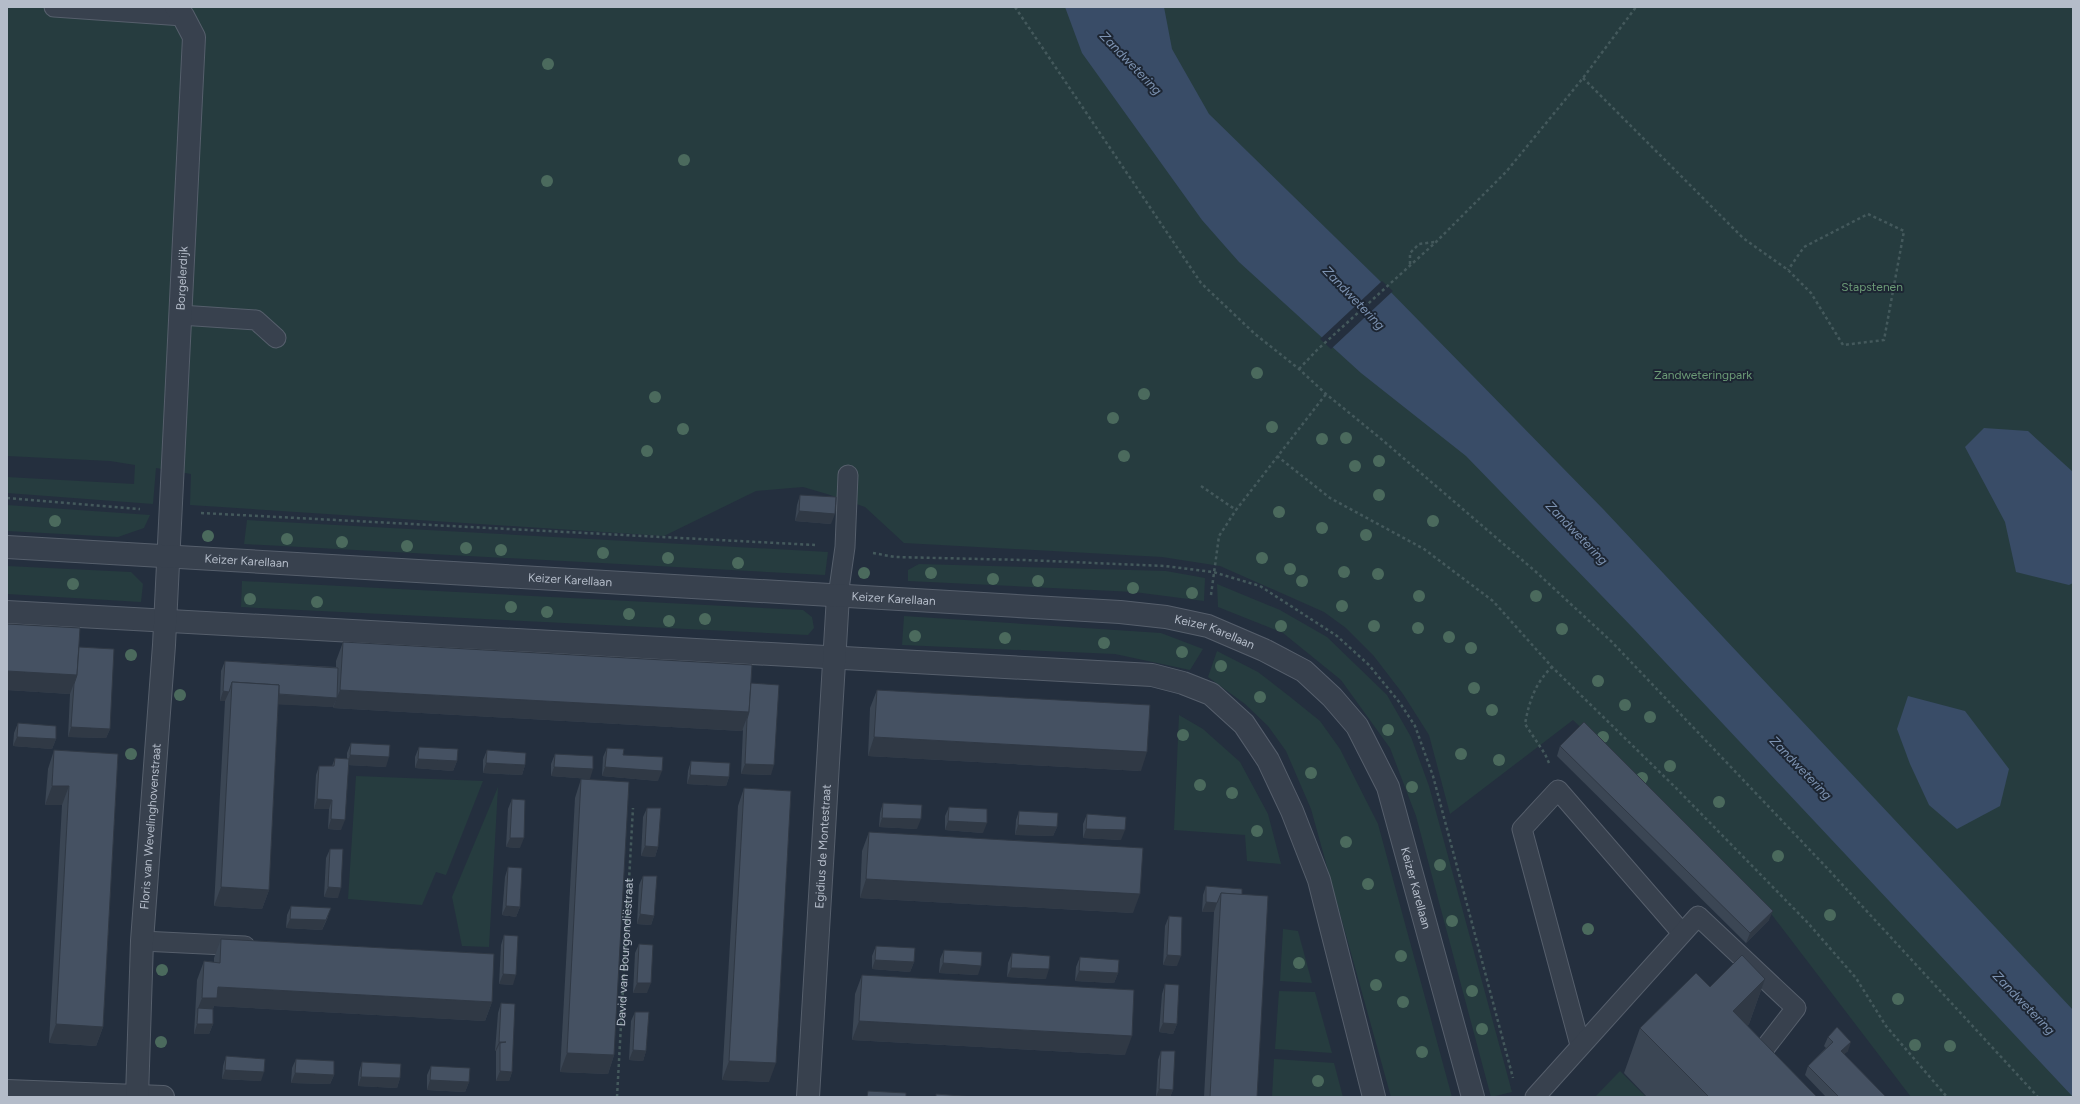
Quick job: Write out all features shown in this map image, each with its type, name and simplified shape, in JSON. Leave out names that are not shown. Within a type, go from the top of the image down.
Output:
[{"type":"street","name":"Borgelerdijk","points":[[169,555],[194,37],[179,11]]},
{"type":"street","name":"Keizer Karellaan","points":[[7,546],[1120,612],[1166,617],[1208,626],[1264,650],[1304,671],[1332,697],[1356,726],[1388,787],[1473,1097]]},
{"type":"street","name":"Floris van Wevelinghovenstraat","points":[[137,1096],[142,941],[166,622],[169,555]]},
{"type":"street","name":"Egidius de Montestraat","points":[[808,1097],[838,596]]},
{"type":"street","points":[[7,612],[166,622],[1152,675],[1183,683],[1211,694],[1244,724],[1268,760],[1292,811],[1319,880],[1374,1097]]},
{"type":"street","points":[[7,1091],[164,1097]]},
{"type":"lane","points":[[54,7],[179,11]]},
{"type":"lane","points":[[180,315],[256,320],[276,338]]},
{"type":"lane","points":[[838,596],[845,547],[848,474]]},
{"type":"lane","points":[[1580,1045],[1522,829],[1558,790],[1682,933]]},
{"type":"lane","points":[[1535,1097],[1580,1045],[1698,916],[1796,1008],[1751,1066],[1782,1097]]},
{"type":"lane","points":[[142,941],[261,946]]},
{"type":"path","points":[[1015,7],[1201,283],[1255,334],[1300,369],[1326,394],[1380,438],[1529,566],[1612,642],[1827,868],[2038,1097]]},
{"type":"path","points":[[1300,369],[1317,350],[1436,242],[1506,172],[1583,78],[1636,7]]},
{"type":"path","points":[[1583,78],[1743,238],[1788,270],[1811,293],[1843,345],[1884,340],[1904,231],[1868,214],[1804,247],[1788,270]]},
{"type":"path","points":[[1410,265],[1410,253],[1419,244],[1436,242]]},
{"type":"path","points":[[1208,626],[1213,572],[1219,536],[1236,510],[1326,394]]},
{"type":"path","points":[[1277,456],[1330,498],[1424,549],[1493,601],[1552,667],[1675,787],[1808,923],[1856,978],[1886,1026],[1947,1097]]},
{"type":"path","points":[[1201,486],[1236,510]]},
{"type":"path","points":[[7,498],[172,511]]},
{"type":"path","points":[[1552,667],[1541,677],[1528,705],[1525,724],[1546,754],[1558,790]]},
{"type":"path","name":"David van Bourgondiëstraat","points":[[617,1097],[633,808]]},
{"type":"green space","points":[[7,7],[2073,7],[2073,1097],[1911,1097],[1769,911],[1573,720],[1450,814],[1429,735],[1403,694],[1373,655],[1346,628],[1324,612],[1220,566],[1162,557],[904,543],[865,507],[803,487],[756,491],[664,536],[190,505],[191,474],[156,468],[153,504],[7,493],[7,477],[134,484],[135,465],[110,461],[7,456]]},
{"type":"green space","points":[[7,505],[150,515],[144,528],[118,537],[7,531]]},
{"type":"green space","points":[[247,520],[828,552],[825,575],[244,544]]},
{"type":"green space","points":[[919,564],[1166,571],[1205,578],[1204,601],[1134,592],[908,581],[908,570]]},
{"type":"green space","points":[[7,566],[131,572],[143,584],[141,602],[7,594]]},
{"type":"green space","points":[[242,581],[803,610],[812,617],[814,628],[808,635],[241,607]]},
{"type":"green space","points":[[1217,584],[1280,610],[1327,637],[1387,695],[1411,737],[1429,786],[1512,1092],[1491,1097],[1416,816],[1390,748],[1341,680],[1283,633],[1218,607]]},
{"type":"green space","points":[[904,616],[1161,633],[1203,649],[1190,670],[1115,654],[902,645]]},
{"type":"green space","points":[[1217,651],[1258,672],[1289,696],[1320,721],[1340,749],[1378,824],[1452,1097],[1391,1097],[1311,809],[1286,751],[1268,726],[1245,704],[1208,677]]},
{"type":"green space","points":[[1179,715],[1203,729],[1240,762],[1268,814],[1281,864],[1247,861],[1245,835],[1174,830]]},
{"type":"green space","points":[[356,776],[483,781],[446,875],[436,872],[422,905],[348,899]]},
{"type":"green space","points":[[498,787],[489,947],[462,946],[452,897]]},
{"type":"green space","points":[[1283,929],[1298,931],[1312,983],[1280,981]]},
{"type":"green space","points":[[1279,991],[1315,992],[1332,1053],[1275,1049]]},
{"type":"green space","points":[[1274,1059],[1334,1063],[1343,1097],[1272,1097]]},
{"type":"green space","points":[[1620,1071],[1646,1097],[1595,1097]]},
{"type":"water","name":"Zandwetering","points":[[1065,7],[1164,7],[1172,49],[1209,114],[1378,279],[1604,510],[2073,1010],[2073,1097],[1634,629],[1466,456],[1361,373],[1239,262],[1202,220],[1082,53]]},
{"type":"water","points":[[1984,428],[2028,431],[2073,472],[2073,583],[2069,585],[2016,572],[2005,522],[1965,447]]},
{"type":"water","points":[[1908,696],[1965,711],[2009,769],[2000,806],[1957,829],[1929,805],[1910,764],[1897,729]]},
{"type":"pier","points":[[1382,281],[1393,291],[1331,349],[1320,339]]},
{"type":"building","points":[[800,495],[836,497],[835,514],[799,511]]},
{"type":"building","points":[[7,624],[80,628],[77,675],[7,671]]},
{"type":"building","points":[[343,642],[752,665],[749,712],[340,690]]},
{"type":"building","points":[[79,647],[114,649],[110,729],[71,727],[74,684],[77,675]]},
{"type":"building","points":[[225,661],[338,668],[337,698],[279,694],[279,685],[232,682],[229,692],[223,691]]},
{"type":"building","points":[[232,682],[279,685],[269,890],[221,887]]},
{"type":"building","points":[[751,683],[779,685],[774,765],[745,764],[747,719],[749,712]]},
{"type":"building","points":[[877,690],[1150,705],[1147,752],[874,737]]},
{"type":"building","points":[[1584,722],[1773,911],[1750,933],[1560,746]]},
{"type":"building","points":[[18,723],[56,726],[56,739],[17,737]]},
{"type":"building","points":[[351,743],[390,745],[389,757],[350,755]]},
{"type":"building","points":[[419,747],[458,749],[457,761],[418,759]]},
{"type":"building","points":[[607,748],[624,749],[623,755],[663,757],[662,771],[605,767]]},
{"type":"building","points":[[54,750],[118,754],[103,1027],[56,1024],[69,786],[52,786]]},
{"type":"building","points":[[487,750],[526,753],[525,765],[486,763]]},
{"type":"building","points":[[555,754],[593,756],[593,769],[554,767]]},
{"type":"building","points":[[335,758],[349,759],[345,820],[331,819],[332,800],[317,799],[319,766],[334,766]]},
{"type":"building","points":[[691,761],[730,763],[729,777],[690,775]]},
{"type":"building","points":[[581,779],[629,782],[614,1055],[567,1053]]},
{"type":"building","points":[[744,788],[791,791],[776,1063],[729,1061]]},
{"type":"building","points":[[512,799],[525,800],[524,838],[510,838]]},
{"type":"building","points":[[883,803],[922,805],[921,819],[882,818]]},
{"type":"building","points":[[949,807],[987,809],[987,823],[948,821]]},
{"type":"building","points":[[647,808],[661,808],[658,847],[645,846]]},
{"type":"building","points":[[1019,811],[1058,813],[1057,827],[1018,825]]},
{"type":"building","points":[[1087,814],[1126,817],[1125,830],[1086,829]]},
{"type":"building","points":[[869,832],[1143,848],[1140,894],[866,879]]},
{"type":"building","points":[[330,849],[343,849],[341,888],[328,887]]},
{"type":"building","points":[[508,867],[522,868],[520,907],[506,906]]},
{"type":"building","points":[[643,876],[657,876],[654,916],[640,914]]},
{"type":"building","points":[[1206,886],[1242,889],[1242,895],[1221,893],[1217,903],[1206,902]]},
{"type":"building","points":[[1221,893],[1268,896],[1257,1097],[1210,1097]]},
{"type":"building","points":[[291,906],[331,908],[326,920],[290,919]]},
{"type":"building","points":[[1169,916],[1182,917],[1181,956],[1167,955]]},
{"type":"building","points":[[504,935],[518,936],[516,975],[503,974]]},
{"type":"building","points":[[221,939],[494,954],[492,1002],[218,987],[217,998],[202,998],[204,961],[220,963]]},
{"type":"building","points":[[639,944],[653,945],[651,983],[637,983]]},
{"type":"building","points":[[876,946],[915,948],[914,962],[875,960]]},
{"type":"building","points":[[944,950],[982,952],[981,966],[943,963]]},
{"type":"building","points":[[1012,953],[1050,956],[1049,969],[1011,968]]},
{"type":"building","points":[[1742,955],[1765,979],[1733,1011],[1817,1097],[1709,1097],[1640,1028],[1696,973],[1710,987]]},
{"type":"building","points":[[1080,957],[1119,960],[1118,973],[1079,971]]},
{"type":"building","points":[[862,975],[1134,990],[1132,1036],[859,1021]]},
{"type":"building","points":[[1165,984],[1179,985],[1177,1024],[1163,1023]]},
{"type":"building","points":[[501,1003],[515,1004],[512,1072],[500,1071],[500,1043],[506,1042],[499,1042]]},
{"type":"building","points":[[198,1008],[213,1009],[213,1024],[197,1024]]},
{"type":"building","points":[[635,1012],[649,1012],[646,1051],[633,1050]]},
{"type":"building","points":[[1837,1027],[1851,1042],[1841,1051],[1886,1097],[1839,1097],[1808,1066],[1833,1042],[1828,1037]]},
{"type":"building","points":[[1161,1051],[1175,1051],[1173,1090],[1159,1089]]},
{"type":"building","points":[[226,1056],[265,1059],[264,1072],[225,1070]]},
{"type":"building","points":[[296,1059],[334,1061],[334,1075],[295,1073]]},
{"type":"building","points":[[362,1062],[401,1064],[400,1078],[361,1077]]},
{"type":"building","points":[[431,1066],[470,1068],[469,1082],[430,1080]]},
{"type":"building","points":[[868,1091],[906,1093],[906,1097],[867,1097]]},
{"type":"building","points":[[936,1094],[974,1097],[936,1097]]},
{"type":"park label","name":"Stapstenen","points":[[1872,287]]},
{"type":"park label","name":"Zandweteringpark","points":[[1703,375]]}]
